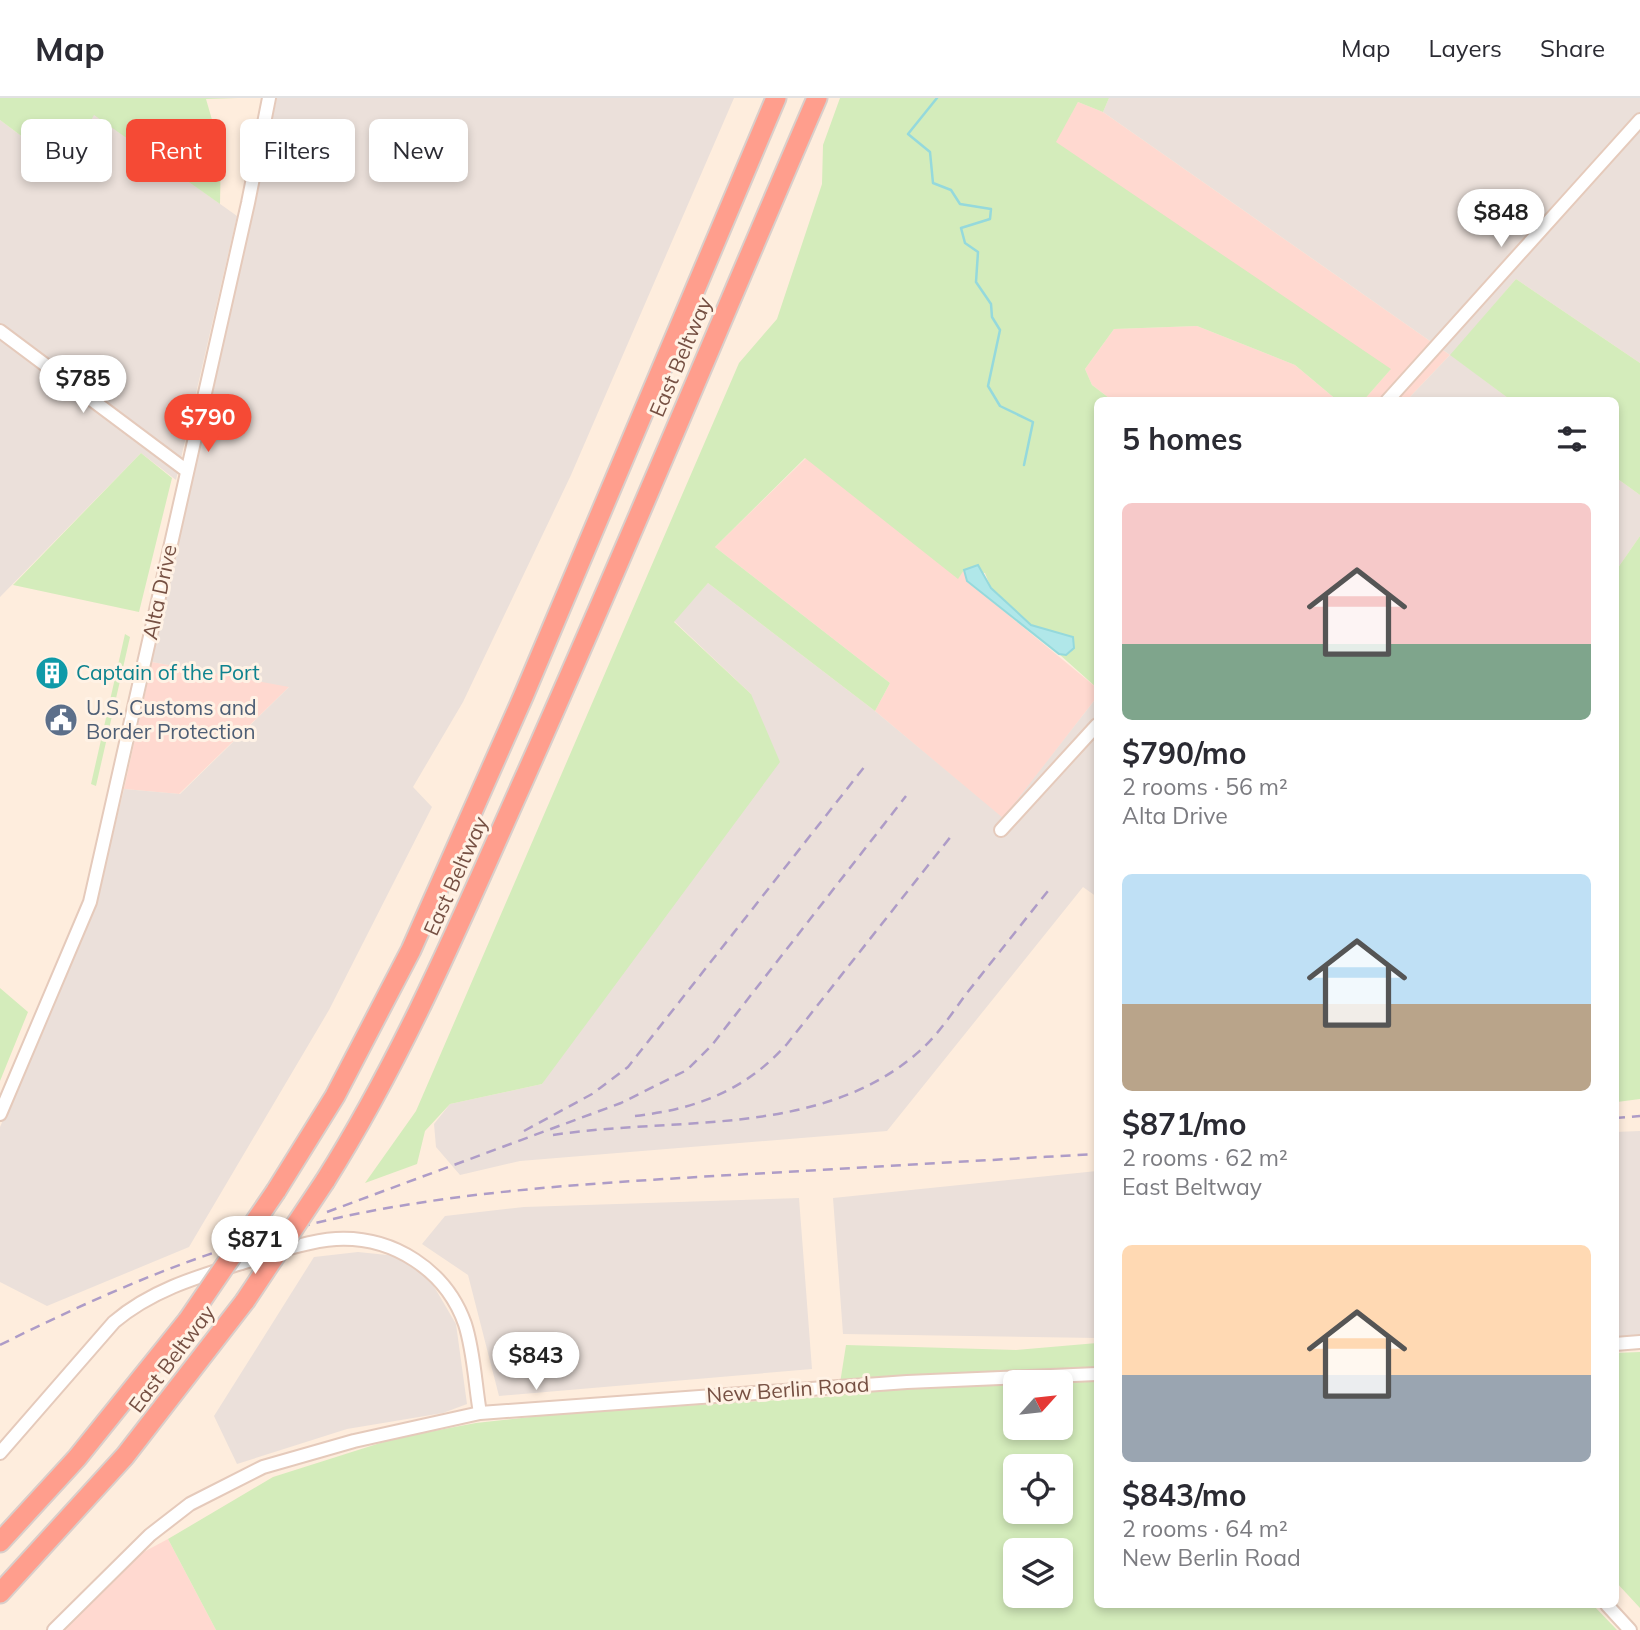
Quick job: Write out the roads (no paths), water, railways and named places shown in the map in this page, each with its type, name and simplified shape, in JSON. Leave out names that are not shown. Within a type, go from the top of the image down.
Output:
[{"type":"highway","name":"East Beltway","points":[[0,1542],[120,1408],[188,1320],[276,1191],[335,1097],[411,950],[528,684],[776,98]]},
{"type":"highway","name":"East Beltway","points":[[0,1593],[84,1504],[165,1407],[245,1301],[325,1181],[385,1079],[455,934],[597,618],[817,98]]},
{"type":"highway","points":[[0,1606],[84,1504]]},
{"type":"highway","points":[[0,1537],[28,1512]]},
{"type":"street","name":"Alta Drive","points":[[0,1114],[90,902],[248,203],[269,98]]},
{"type":"street","points":[[1391,397],[1640,120]]},
{"type":"street","points":[[0,331],[187,471]]},
{"type":"street","points":[[1001,830],[1094,728]]},
{"type":"street","points":[[0,1453],[114,1322],[130,1308],[153,1294],[204,1274],[281,1251],[334,1239],[364,1241],[399,1250],[437,1278],[455,1303],[466,1327],[480,1413]]},
{"type":"street","points":[[1619,1344],[1640,1342]]},
{"type":"street","name":"New Berlin Road","points":[[54,1630],[150,1535],[190,1504],[232,1480],[263,1467],[354,1441],[480,1413],[907,1382],[1094,1374]]},
{"type":"street","points":[[1610,1608],[1630,1630]]},
{"type":"water","points":[[978,565],[991,588],[1031,625],[1073,637],[1074,648],[1066,655],[1059,654],[967,581],[964,570]]},
{"type":"waterway","points":[[937,98],[908,134],[930,152],[933,183],[951,190],[960,204],[991,209],[990,219],[961,228],[965,243],[978,252],[976,282],[991,304],[992,317],[1000,330],[988,386],[1000,406],[1033,422],[1024,465]]},
{"type":"railway","points":[[524,1131],[592,1094],[628,1067],[865,766]]},
{"type":"railway","points":[[327,1212],[621,1103],[687,1070],[712,1045],[906,796]]},
{"type":"railway","points":[[635,1116],[699,1103],[737,1086],[771,1060],[787,1044],[952,835]]},
{"type":"railway","points":[[553,1135],[698,1123],[795,1111],[841,1097],[884,1077],[935,1036],[1052,886]]},
{"type":"railway","points":[[1619,1118],[1640,1116]]},
{"type":"railway","points":[[0,1345],[170,1268],[277,1233],[385,1208],[549,1187],[1094,1154]]},
{"type":"place","name":"Captain of the Port","points":[[52,673]]},
{"type":"place","name":"U.S. Customs and Border Protection","points":[[61,720]]}]
